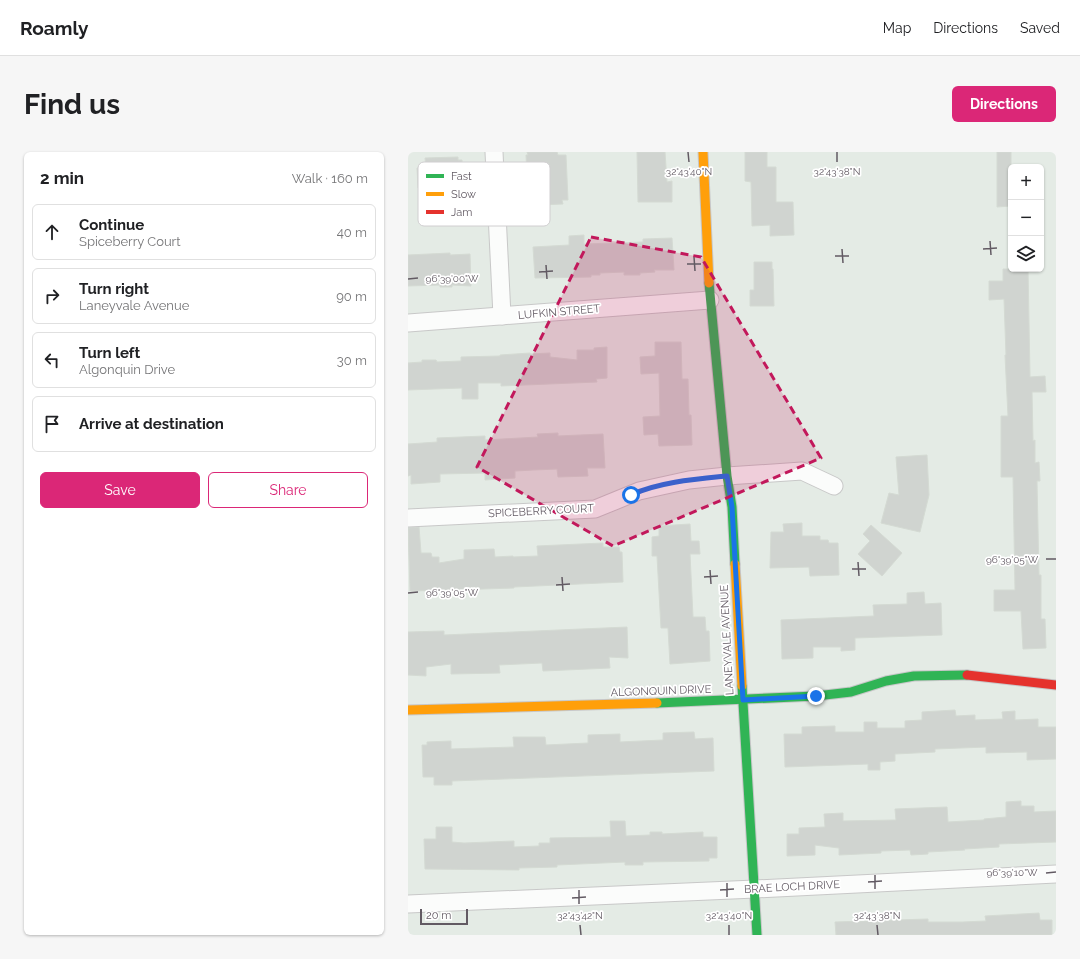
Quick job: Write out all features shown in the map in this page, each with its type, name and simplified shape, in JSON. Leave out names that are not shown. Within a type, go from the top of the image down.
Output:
[{"type":"street","points":[[494,152],[494,162]]},
{"type":"street","name":"LANEYVALE AVENUE","points":[[703,152],[710,300],[727,476],[732,507],[757,935]]},
{"type":"street","points":[[498,226],[502,316]]},
{"type":"street","name":"LUFKIN STREET","points":[[408,323],[710,300]]},
{"type":"street","name":"SPICEBERRY COURT","points":[[408,518],[595,509],[639,491],[689,480],[727,476],[802,471],[834,486]]},
{"type":"street","name":"ALGONQUIN DRIVE","points":[[408,710],[743,700],[816,696],[851,692],[886,681],[914,676],[975,675],[1056,685]]},
{"type":"street","name":"BRAE LOCH DRIVE","points":[[408,904],[1056,874]]},
{"type":"highlighted area","points":[[591,237],[701,257],[821,458],[613,546],[477,467]]},
{"type":"building","points":[[527,152],[557,152],[558,155],[566,155],[568,200],[562,200],[563,204],[550,205],[550,162],[526,162],[526,155],[528,155]]},
{"type":"building","points":[[637,152],[665,152],[667,182],[672,181],[672,202],[638,202]]},
{"type":"building","points":[[745,152],[767,152],[767,167],[776,167],[776,202],[793,202],[794,235],[770,236],[770,225],[752,226],[751,182],[745,181]]},
{"type":"building","points":[[997,152],[1011,152],[1011,164],[1008,164],[1008,206],[997,207]]},
{"type":"building","points":[[458,157],[458,160],[462,160],[462,162],[425,162],[425,158]]},
{"type":"building","points":[[584,235],[584,244],[643,242],[643,239],[672,238],[674,270],[654,270],[655,272],[640,273],[640,275],[624,275],[624,272],[600,273],[600,275],[591,275],[591,277],[535,278],[533,247],[569,245],[569,236]]},
{"type":"building","points":[[450,253],[450,255],[470,254],[471,286],[408,286],[408,255]]},
{"type":"building","points":[[754,262],[772,262],[774,306],[750,306],[750,290],[754,290]]},
{"type":"building","points":[[1003,269],[1008,269],[1008,272],[1028,272],[1030,377],[1045,376],[1046,392],[1032,392],[1033,441],[1035,440],[1035,463],[1039,462],[1040,481],[1037,481],[1039,575],[1041,575],[1041,619],[1045,619],[1046,648],[1023,649],[1021,611],[994,611],[994,590],[1015,590],[1013,477],[1001,477],[1001,416],[1008,416],[1004,299],[989,300],[989,281],[1003,281]]},
{"type":"building","points":[[655,342],[681,342],[682,379],[688,379],[692,445],[659,446],[658,434],[644,435],[643,417],[660,416],[659,373],[641,374],[640,357],[655,356]]},
{"type":"building","points":[[607,347],[607,378],[596,379],[597,382],[501,386],[501,383],[478,383],[478,399],[462,399],[462,388],[408,390],[408,363],[422,362],[422,360],[436,360],[437,362],[461,361],[461,357],[500,356],[530,353],[550,353],[550,357],[577,360],[577,350],[594,350],[594,348]]},
{"type":"building","points":[[558,433],[558,436],[603,434],[605,468],[587,468],[588,476],[558,477],[557,469],[515,471],[515,478],[485,480],[485,473],[440,474],[440,482],[411,484],[411,475],[408,476],[408,444],[437,442],[437,438],[485,436],[485,440],[538,437],[537,434]]},
{"type":"building","points":[[927,455],[929,495],[920,532],[881,523],[889,493],[899,495],[896,457]]},
{"type":"building","points":[[802,523],[802,536],[820,536],[820,540],[828,540],[829,543],[838,543],[839,575],[810,576],[809,567],[770,568],[771,532],[784,532],[783,524]]},
{"type":"building","points":[[690,524],[691,541],[699,541],[700,554],[690,554],[693,617],[705,617],[706,631],[709,631],[710,661],[670,664],[668,628],[661,628],[657,556],[652,556],[652,537],[659,536],[659,526]]},
{"type":"building","points":[[871,525],[902,553],[882,576],[858,554],[870,541],[863,534]]},
{"type":"building","points":[[419,527],[421,553],[431,553],[432,557],[439,557],[439,563],[464,559],[464,550],[494,549],[495,557],[513,557],[538,556],[537,546],[603,543],[603,547],[619,547],[620,552],[622,552],[623,582],[514,588],[410,591],[408,528]]},
{"type":"building","points":[[924,592],[925,604],[941,603],[942,635],[855,638],[855,650],[841,651],[841,647],[813,647],[813,658],[782,659],[781,620],[874,616],[873,605],[907,604],[907,593]]},
{"type":"building","points":[[627,627],[628,658],[609,657],[610,668],[543,671],[542,663],[499,665],[500,673],[451,674],[451,664],[426,667],[426,676],[408,675],[408,632],[444,631],[444,635]]},
{"type":"building","points":[[955,710],[956,716],[975,715],[975,720],[1003,719],[1002,712],[1015,711],[1015,720],[1038,719],[1038,727],[1056,727],[1056,759],[1027,760],[1027,752],[986,753],[986,747],[935,749],[935,752],[895,754],[895,761],[880,762],[880,770],[868,770],[868,764],[785,767],[784,734],[802,734],[802,727],[835,726],[835,732],[864,732],[864,722],[877,722],[877,728],[905,728],[905,721],[922,720],[922,712]]},
{"type":"building","points":[[694,732],[695,739],[713,738],[714,771],[452,781],[452,785],[434,785],[434,777],[423,777],[422,745],[427,745],[427,742],[451,741],[451,749],[514,747],[513,737],[545,737],[546,745],[588,743],[588,735],[620,734],[620,742],[663,740],[663,733]]},
{"type":"building","points":[[1021,801],[1021,806],[1034,806],[1034,812],[1056,811],[1056,842],[999,844],[999,847],[928,852],[928,854],[911,855],[910,850],[839,855],[839,848],[815,845],[815,855],[787,856],[787,834],[799,834],[799,828],[825,827],[824,814],[843,813],[843,821],[896,820],[895,809],[947,807],[948,822],[984,820],[1006,817],[1006,802]]},
{"type":"building","points":[[610,821],[625,821],[626,836],[650,835],[650,832],[662,832],[662,834],[703,832],[703,837],[717,837],[717,858],[709,858],[709,861],[643,862],[643,865],[625,865],[625,862],[557,865],[557,867],[519,868],[519,870],[425,869],[424,839],[436,839],[436,827],[452,827],[452,842],[514,841],[514,847],[539,846],[539,843],[550,843],[550,838],[611,837]]},
{"type":"building","points":[[1039,913],[1040,920],[1052,920],[1052,935],[836,935],[835,922],[928,919],[928,922],[986,921],[985,916]]},
{"type":"traffic: fast","points":[[709,283],[727,476],[732,507],[735,564]]},
{"type":"traffic: fast","points":[[657,703],[816,696],[851,692],[886,681],[914,676],[967,675]]},
{"type":"traffic: fast","points":[[742,686],[757,935]]},
{"type":"traffic: slow","points":[[703,152],[709,283]]},
{"type":"traffic: slow","points":[[735,564],[742,686]]},
{"type":"traffic: slow","points":[[408,710],[657,703]]},
{"type":"traffic: jam","points":[[967,675],[1056,685]]},
{"type":"route","points":[[631,495],[639,491],[689,480],[727,476],[732,507],[743,700],[816,696]]}]
